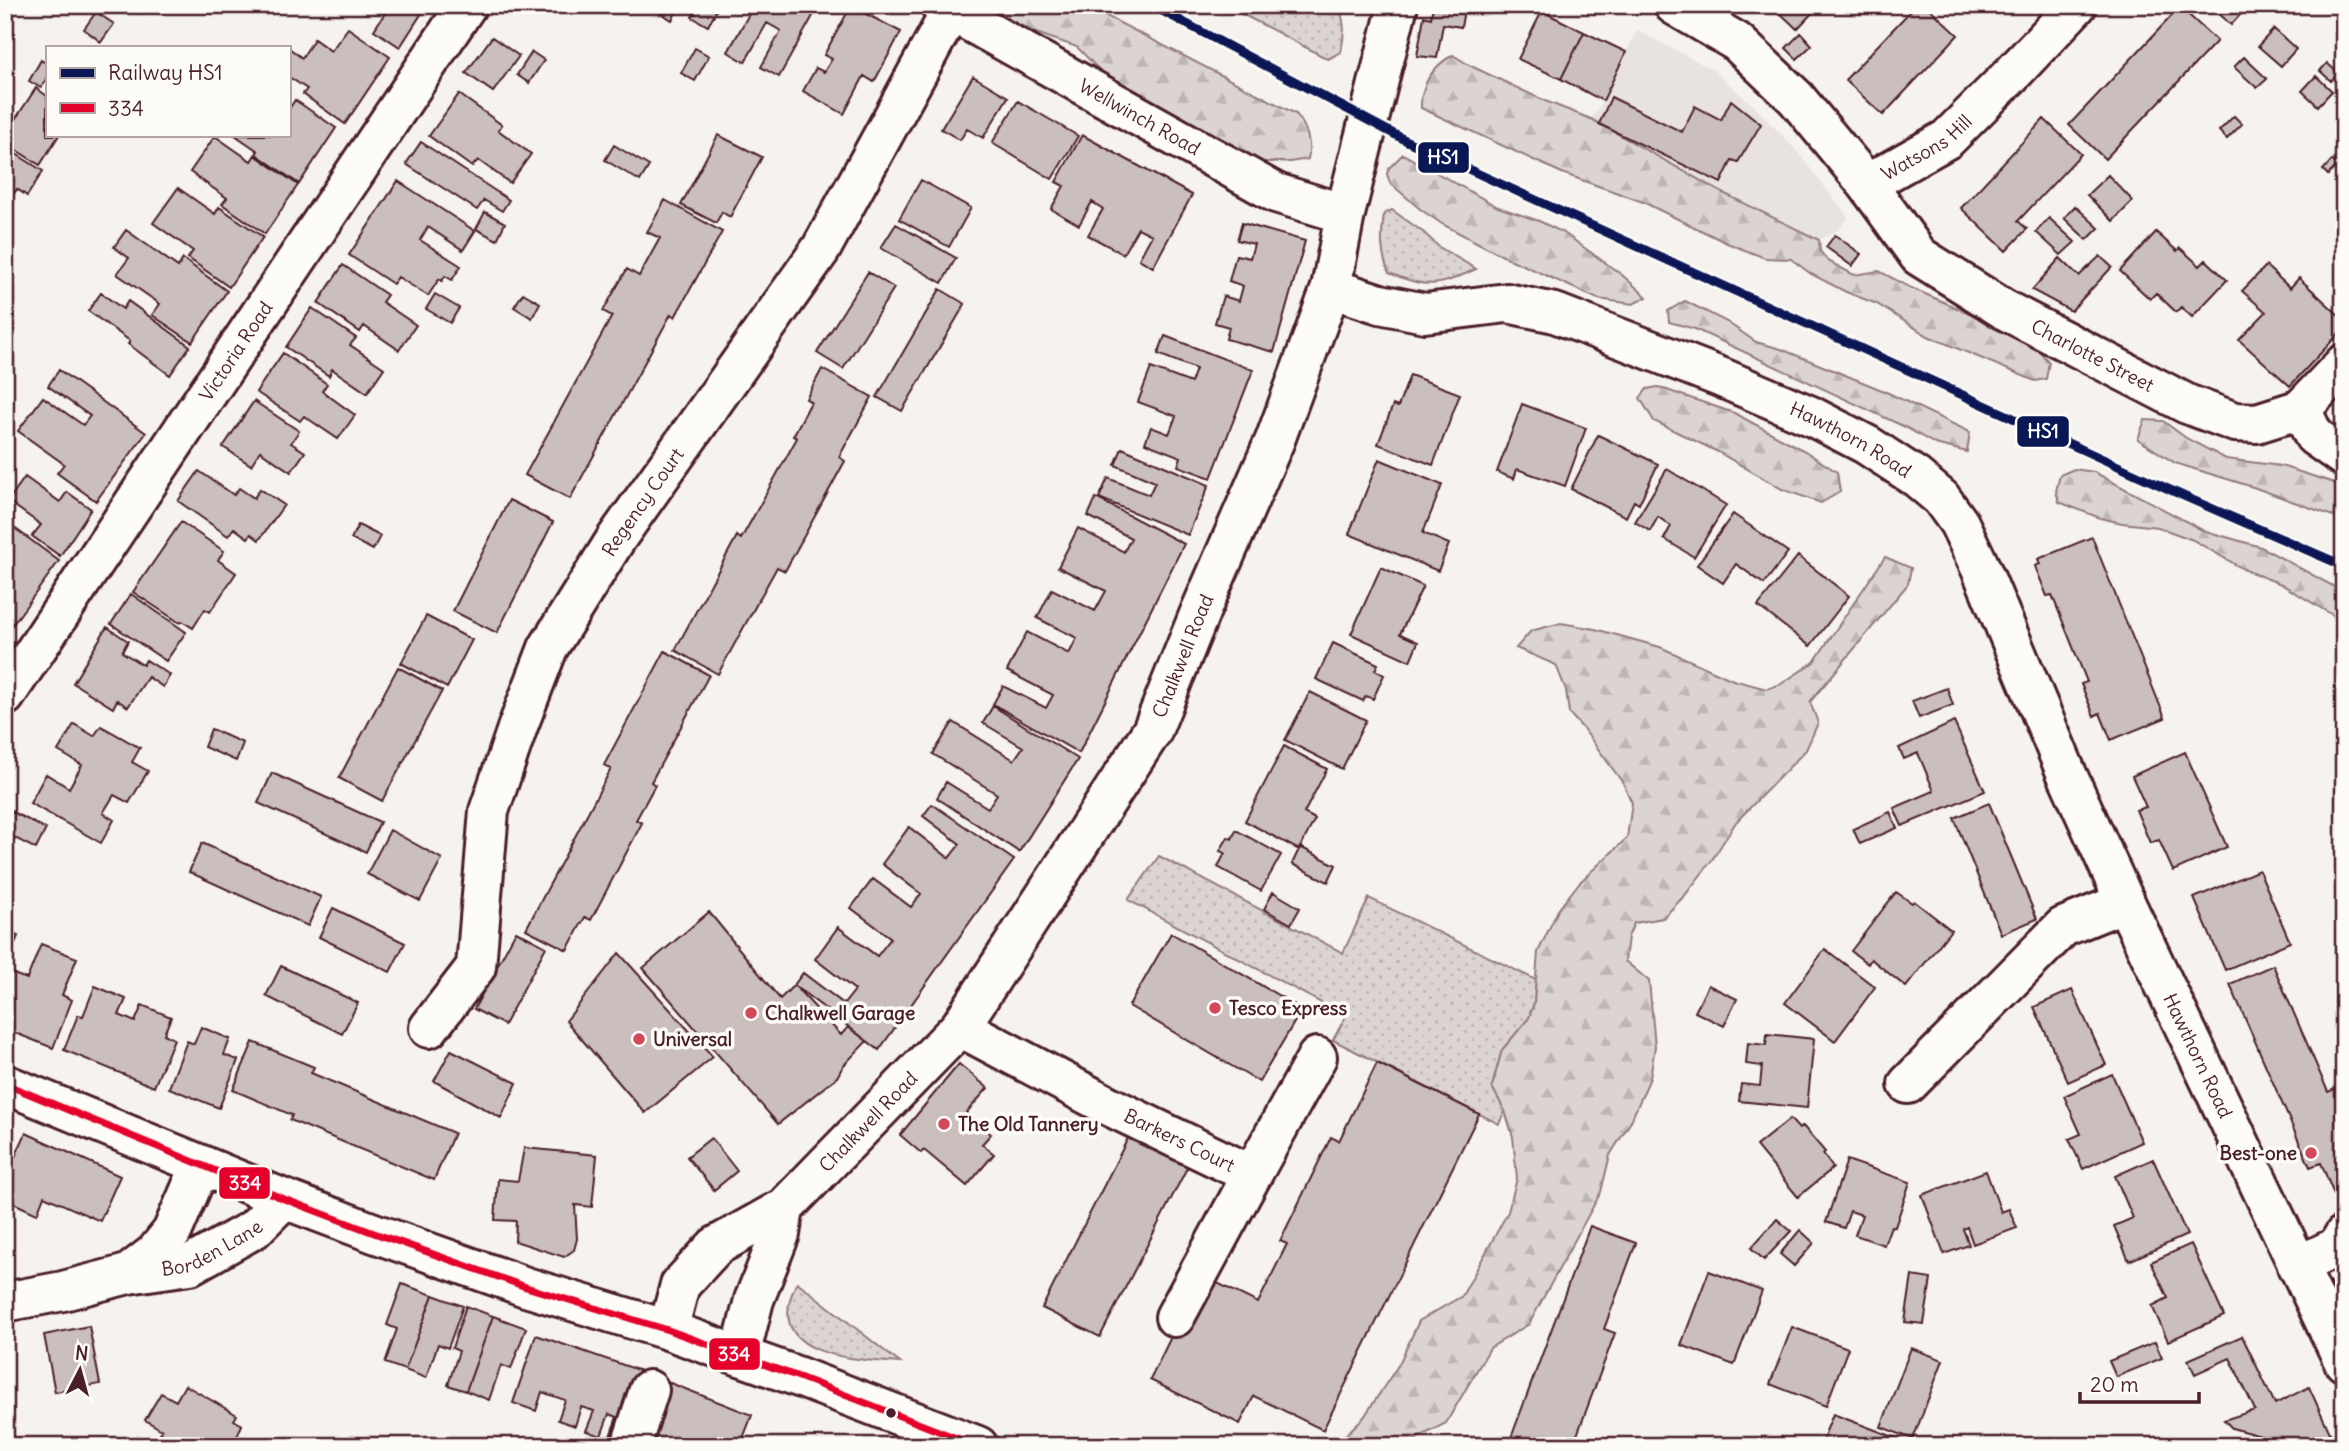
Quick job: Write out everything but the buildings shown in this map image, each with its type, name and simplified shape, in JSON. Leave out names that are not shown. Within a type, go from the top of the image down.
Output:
[{"type":"street","name":"Victoria Road","points":[[5,696],[467,5]]},
{"type":"street","name":"Chalkwell Road","points":[[668,1330],[680,1284],[716,1246],[784,1208],[960,1027],[1153,731],[1201,610],[1275,440],[1331,288],[1345,214],[1398,5]]},
{"type":"street","name":"Watsons Hill","points":[[1674,5],[1737,42],[1796,98],[1867,184],[1947,139],[2013,74],[2077,5]]},
{"type":"street","name":"Wellwinch Road","points":[[946,8],[1276,193],[1345,214]]},
{"type":"street","name":"Regency Court","points":[[429,1028],[475,967],[489,811],[548,648],[616,539],[821,249],[946,8]]},
{"type":"street","name":"Charlotte Street","points":[[1867,184],[1919,256],[2005,310],[2187,404],[2235,422],[2257,423],[2301,409],[2344,364]]},
{"type":"street","name":"Hawthorn Road","points":[[1331,288],[1380,304],[1425,313],[1507,303],[1555,313],[1720,377],[1811,416],[1867,445],[1916,477],[1941,498],[1959,523],[1976,559],[2124,902],[2344,1362]]},
{"type":"street","points":[[2301,409],[2314,436],[2344,457]]},
{"type":"street","points":[[1908,1084],[2063,927],[2124,902]]},
{"type":"street","name":"Barkers Court","points":[[960,1027],[1107,1105],[1252,1175]]},
{"type":"street","name":"Barkers Court","points":[[1175,1317],[1317,1057]]},
{"type":"street","points":[[5,1084],[284,1199],[526,1287],[668,1330],[978,1446]]},
{"type":"street","name":"Borden Lane","points":[[128,1274],[155,1253],[172,1232],[201,1165]]},
{"type":"street","name":"Borden Lane","points":[[5,1302],[63,1291],[128,1274],[190,1265],[254,1229],[284,1199]]},
{"type":"street","points":[[740,1356],[752,1307],[780,1234],[784,1208]]},
{"type":"street","points":[[2297,1266],[2337,1247],[2344,1235]]},
{"type":"street","points":[[631,1446],[649,1390]]},
{"type":"shaded area","points":[[1637,30],[1712,69],[1754,106],[1796,150],[1849,218],[1838,230],[1819,240],[1721,192],[1591,119],[1603,101]]},
{"type":"green space","points":[[989,5],[1085,5],[1296,114],[1307,135],[1308,159],[1262,162],[1223,140],[1198,134],[1110,81],[1077,47],[1036,33],[1001,15]]},
{"type":"green space","points":[[1225,5],[1336,5],[1343,22],[1341,52],[1328,59]]},
{"type":"green space","points":[[1453,55],[1545,101],[1591,119],[1721,192],[1819,240],[1820,251],[1828,261],[1854,275],[1879,271],[1909,287],[2015,333],[2032,343],[2049,362],[2046,379],[2035,381],[1928,336],[1877,304],[1811,274],[1791,259],[1765,258],[1727,243],[1643,202],[1562,173],[1421,108],[1425,84],[1429,77]]},
{"type":"green space","points":[[1403,154],[1498,207],[1564,233],[1622,275],[1647,297],[1633,304],[1598,299],[1503,256],[1442,224],[1390,183],[1387,174],[1389,168]]},
{"type":"green space","points":[[1392,210],[1439,247],[1476,269],[1433,284],[1414,282],[1389,273],[1382,237],[1384,214]]},
{"type":"green space","points":[[1685,301],[1727,322],[1756,342],[1781,349],[1882,390],[1970,432],[1967,452],[1935,444],[1905,427],[1695,329],[1669,322],[1668,311]]},
{"type":"green space","points":[[1658,387],[1734,413],[1805,451],[1837,472],[1840,492],[1821,503],[1782,489],[1718,452],[1654,421],[1640,398],[1647,389]]},
{"type":"green space","points":[[2145,420],[2163,421],[2186,438],[2226,459],[2281,466],[2344,486],[2344,520],[2253,487],[2175,463],[2138,439]]},
{"type":"green space","points":[[2074,469],[2094,472],[2202,530],[2261,547],[2344,592],[2344,622],[2281,584],[2245,570],[2193,540],[2158,527],[2100,518],[2059,502],[2056,491],[2060,475]]},
{"type":"green space","points":[[1885,557],[1911,568],[1908,584],[1810,702],[1818,723],[1806,750],[1736,822],[1712,860],[1663,918],[1634,923],[1628,937],[1625,961],[1649,981],[1655,1046],[1650,1078],[1630,1123],[1610,1155],[1601,1192],[1529,1324],[1490,1348],[1446,1423],[1403,1446],[1334,1446],[1364,1417],[1399,1364],[1419,1321],[1462,1296],[1508,1212],[1517,1178],[1513,1137],[1505,1111],[1492,1087],[1502,1050],[1529,1018],[1534,1003],[1538,952],[1558,910],[1579,883],[1627,838],[1632,803],[1623,783],[1569,713],[1566,690],[1556,665],[1516,648],[1531,631],[1561,623],[1595,629],[1660,647],[1733,680],[1767,689],[1781,684],[1814,662]]},
{"type":"green space","points":[[1159,856],[1343,953],[1369,898],[1536,980],[1534,1003],[1529,1018],[1502,1050],[1492,1087],[1505,1111],[1499,1124],[1333,1040],[1346,1016],[1128,900]]},
{"type":"green space","points":[[797,1282],[900,1363],[837,1355],[800,1340],[790,1326],[789,1307]]},
{"type":"rail line","name":"HS1","points":[[1151,5],[1409,142],[2188,498],[2344,566]]},
{"type":"transit line","name":"334","points":[[5,1084],[284,1199],[374,1233],[526,1287],[668,1330],[977,1446]]},
{"type":"place","name":"Tesco Express","points":[[1215,1008]]},
{"type":"place","name":"Chalkwell Garage","points":[[751,1013]]},
{"type":"place","name":"Universal","points":[[639,1039]]},
{"type":"place","name":"The Old Tannery","points":[[944,1124]]},
{"type":"place","name":"Best-one","points":[[2311,1153]]}]
